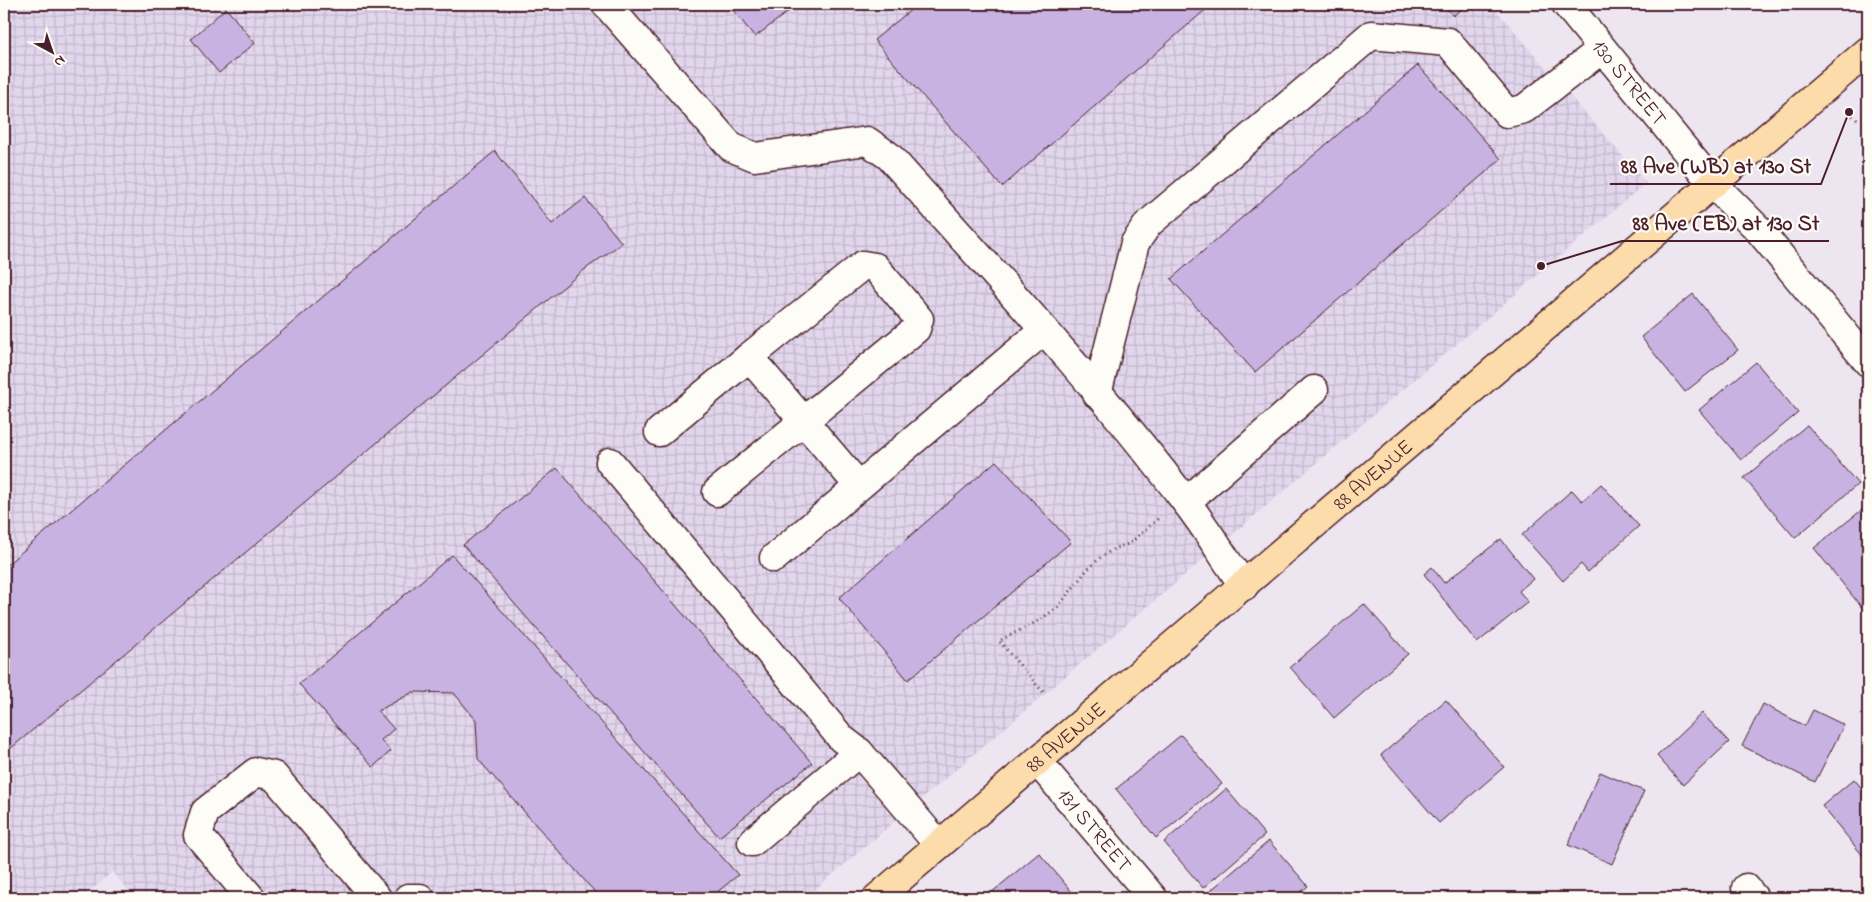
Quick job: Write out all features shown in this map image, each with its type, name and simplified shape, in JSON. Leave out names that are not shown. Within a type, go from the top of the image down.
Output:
[{"type":"main road","name":"88 AVENUE","points":[[877,898],[1868,51]]},
{"type":"street","points":[[606,4],[730,147],[755,157],[867,141],[889,156],[1044,330],[1184,499],[1244,586]]},
{"type":"street","name":"130 STREET","points":[[1566,4],[1713,184],[1758,229],[1868,362]]},
{"type":"street","points":[[1097,394],[1135,242],[1148,224],[1371,35],[1448,42],[1506,113],[1524,109],[1602,49]]},
{"type":"street","points":[[659,432],[863,265],[875,267],[919,319],[916,329],[717,492]]},
{"type":"street","points":[[774,558],[1044,330]]},
{"type":"street","points":[[749,357],[859,486]]},
{"type":"street","points":[[1184,499],[1314,390]]},
{"type":"street","points":[[610,462],[842,739],[859,752],[939,846]]},
{"type":"street","points":[[752,842],[859,752]]},
{"type":"street","name":"131 STREET","points":[[1037,761],[1153,898]]},
{"type":"street","points":[[251,898],[198,835],[205,812],[256,772],[274,776],[377,898]]},
{"type":"street","points":[[408,898],[420,898]]},
{"type":"path","points":[[1849,112],[1858,121]]},
{"type":"path","points":[[1043,692],[999,641],[1040,620],[1058,607],[1086,571],[1100,558],[1115,548],[1129,544],[1184,499]]},
{"type":"shaded area","points":[[4,4],[1491,4],[1646,183],[805,898],[135,898],[112,872],[82,898],[4,898]]},
{"type":"building","points":[[728,4],[798,4],[755,37]]},
{"type":"building","points":[[918,4],[1212,4],[1002,187],[874,40]]},
{"type":"building","points":[[1443,4],[1467,4],[1453,16]]},
{"type":"building","points":[[226,8],[255,43],[219,73],[191,39]]},
{"type":"building","points":[[1418,65],[1501,159],[1255,372],[1171,279]]},
{"type":"building","points":[[495,151],[552,224],[585,198],[622,243],[584,270],[4,754],[4,567]]},
{"type":"building","points":[[1693,294],[1738,350],[1685,392],[1641,337]]},
{"type":"building","points":[[1756,362],[1798,413],[1741,460],[1699,410]]},
{"type":"building","points":[[1807,425],[1858,484],[1795,538],[1744,478]]},
{"type":"building","points":[[996,461],[1071,542],[908,680],[839,598]]},
{"type":"building","points":[[557,468],[812,763],[719,837],[463,545]]},
{"type":"building","points":[[1601,484],[1639,526],[1588,572],[1581,564],[1563,581],[1522,535],[1572,490],[1582,501]]},
{"type":"building","points":[[1868,505],[1868,604],[1863,609],[1814,548]]},
{"type":"building","points":[[1501,539],[1533,579],[1519,591],[1528,602],[1477,643],[1424,574],[1432,567],[1444,583]]},
{"type":"building","points":[[452,555],[738,875],[710,898],[600,898],[478,759],[476,720],[454,693],[413,692],[378,711],[394,729],[381,740],[391,751],[373,767],[299,684]]},
{"type":"building","points":[[1364,604],[1408,654],[1334,718],[1290,667]]},
{"type":"building","points":[[1446,700],[1504,767],[1439,823],[1381,755]]},
{"type":"building","points":[[1763,704],[1805,726],[1813,710],[1844,725],[1815,782],[1742,746]]},
{"type":"building","points":[[1702,713],[1729,742],[1683,785],[1657,756]]},
{"type":"building","points":[[1181,735],[1222,784],[1156,838],[1116,789]]},
{"type":"building","points":[[1600,772],[1644,791],[1612,864],[1568,845]]},
{"type":"building","points":[[1854,779],[1868,796],[1868,862],[1822,806]]},
{"type":"building","points":[[1226,789],[1265,835],[1203,888],[1164,842]]},
{"type":"building","points":[[1269,841],[1308,886],[1294,898],[1206,898],[1204,896]]},
{"type":"building","points":[[1039,853],[1077,898],[985,898]]},
{"type":"building","points":[[1313,892],[1319,898],[1306,898]]},
{"type":"place","name":"88 Ave (WB) at 130 St","points":[[1849,112]]},
{"type":"place","name":"88 Ave (EB) at 130 St","points":[[1541,266]]}]
